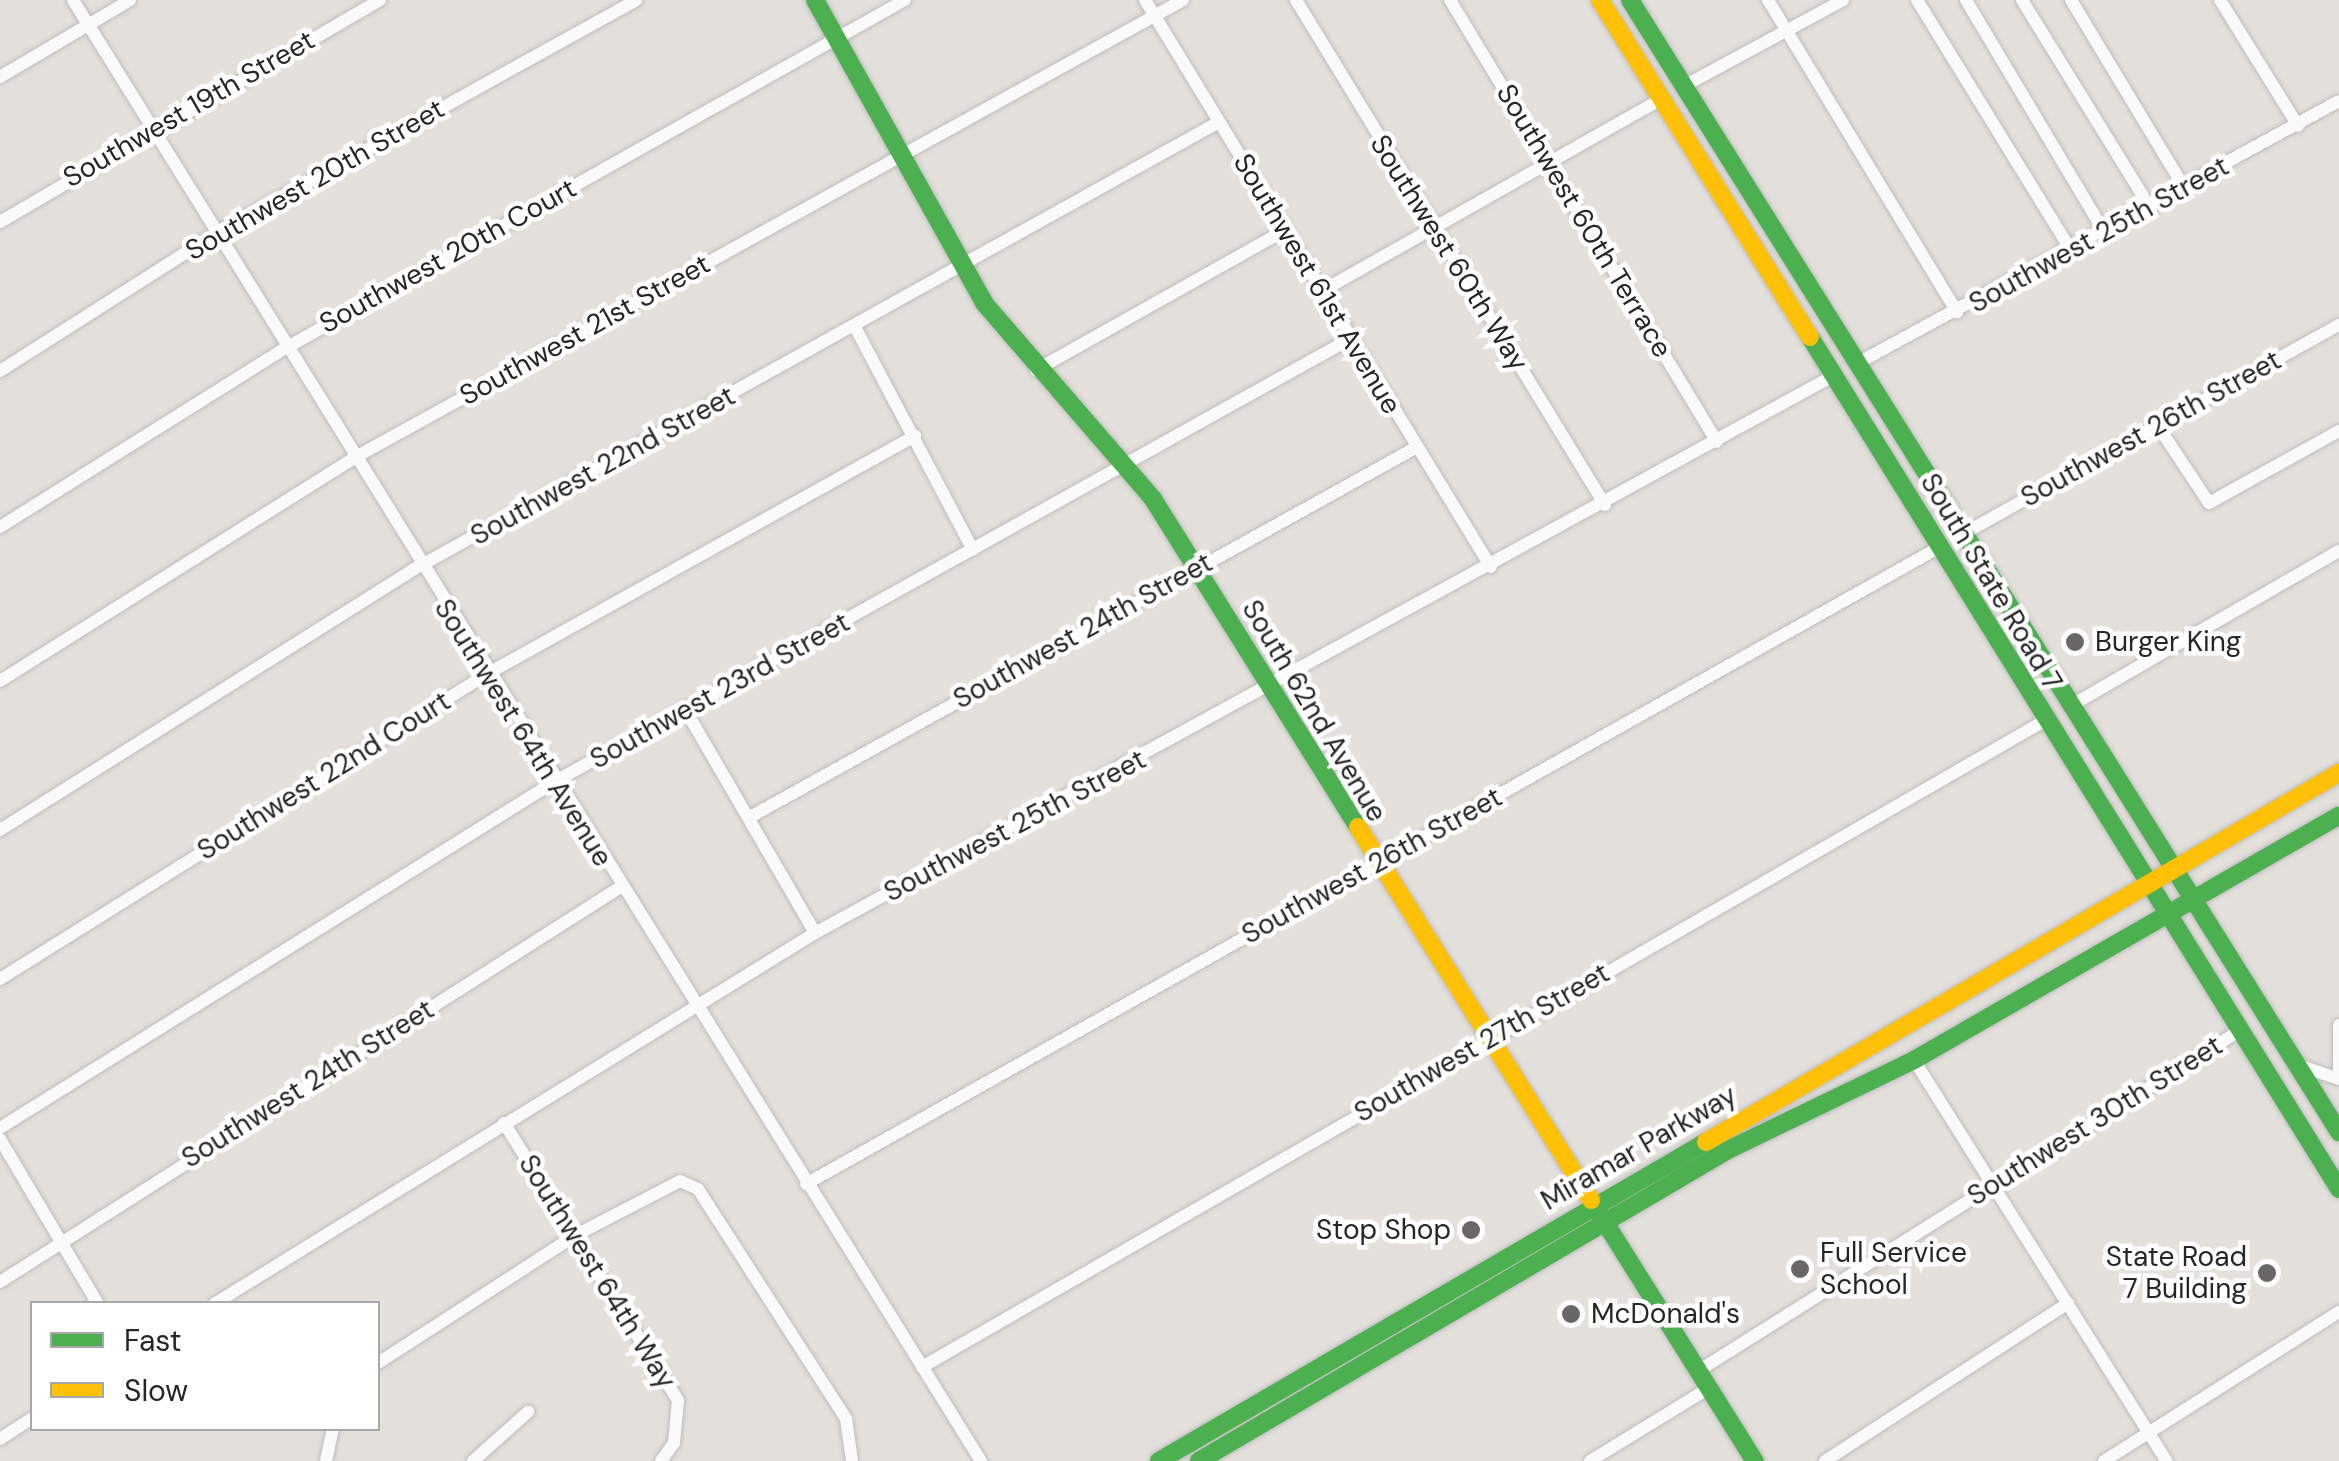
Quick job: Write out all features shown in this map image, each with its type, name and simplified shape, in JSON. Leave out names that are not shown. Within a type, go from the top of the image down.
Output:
[{"type":"main road","name":"South 62nd Avenue","points":[[815,0],[963,265],[1036,370],[1125,466],[1197,568],[1265,690],[1755,1461]]},
{"type":"main road","name":"South State Road 7","points":[[1600,0],[2339,1189]]},
{"type":"main road","name":"South State Road 7","points":[[1630,0],[1963,534],[2193,897],[2307,1065],[2337,1119]]},
{"type":"main road","points":[[1813,344],[1856,364]]},
{"type":"main road","points":[[1833,376],[1876,396]]},
{"type":"main road","name":"Miramar Parkway","points":[[1160,1461],[2339,773]]},
{"type":"main road","name":"Miramar Parkway","points":[[1199,1461],[1808,1107],[1914,1060],[2339,816]]},
{"type":"main road","points":[[1238,1438],[1292,1384]]},
{"type":"street","name":"Southwest 64th Avenue","points":[[73,0],[218,232],[352,460],[691,1006],[981,1461]]},
{"type":"street","points":[[0,77],[130,0]]},
{"type":"street","name":"Southwest 19th Street","points":[[0,222],[152,126],[380,0]]},
{"type":"street","name":"Southwest 20th Street","points":[[0,371],[218,232],[636,0]]},
{"type":"street","name":"Southwest 20th Court","points":[[0,527],[284,348],[904,0]]},
{"type":"street","name":"Southwest 61st Avenue","points":[[1146,0],[1491,567]]},
{"type":"street","name":"Southwest 21st Street","points":[[0,681],[352,460],[1183,0]]},
{"type":"street","name":"Southwest 60th Way","points":[[1296,0],[1604,505]]},
{"type":"street","name":"Southwest 60th Terrace","points":[[1450,0],[1717,442]]},
{"type":"street","points":[[1768,0],[1957,312]]},
{"type":"street","points":[[1684,86],[1843,0]]},
{"type":"street","points":[[1917,0],[2071,250]]},
{"type":"street","points":[[1966,0],[2104,233]]},
{"type":"street","points":[[2022,0],[2150,208]]},
{"type":"street","points":[[2070,0],[2185,189]]},
{"type":"street","points":[[2220,0],[2298,126]]},
{"type":"street","points":[[1322,291],[1662,99]]},
{"type":"street","name":"Southwest 25th Street","points":[[1856,364],[2104,233],[2339,102]]},
{"type":"street","name":"Southwest 22nd Street","points":[[0,830],[420,566],[855,328],[1219,122]]},
{"type":"street","points":[[1036,370],[1284,231]]},
{"type":"street","name":"Southwest 26th Street","points":[[1963,534],[2339,325]]},
{"type":"street","points":[[855,328],[973,550]]},
{"type":"street","name":"Southwest 23rd Street","points":[[0,1128],[554,782],[1350,339]]},
{"type":"street","name":"Southwest 25th Street","points":[[219,1301],[691,1006],[815,933],[1491,567],[1833,376]]},
{"type":"street","points":[[2158,426],[2209,503],[2339,431]]},
{"type":"street","name":"Southwest 22nd Court","points":[[0,980],[487,674],[915,436]]},
{"type":"street","name":"Southwest 24th Street","points":[[750,816],[1418,447]]},
{"type":"street","name":"Southwest 26th Street","points":[[806,1184],[1938,548]]},
{"type":"street","points":[[2072,705],[2339,551]]},
{"type":"street","points":[[686,711],[815,933]]},
{"type":"street","name":"Southwest 27th Street","points":[[922,1367],[2044,720]]},
{"type":"street","name":"Southwest 24th Street","points":[[0,1282],[60,1239],[620,888]]},
{"type":"street","points":[[2339,1025],[2333,1052],[2339,1078]]},
{"type":"street","name":"Southwest 30th Street","points":[[1698,1371],[2240,1031]]},
{"type":"street","points":[[2307,1065],[2333,1052]]},
{"type":"street","points":[[1914,1060],[2167,1461]]},
{"type":"street","points":[[2307,1065],[2339,1078]]},
{"type":"street","name":"Southwest 64th Way","points":[[504,1123],[678,1400],[678,1424],[661,1461]]},
{"type":"street","points":[[0,1140],[96,1301]]},
{"type":"street","points":[[380,1361],[574,1236],[680,1181],[698,1189],[846,1419],[853,1445],[852,1461]]},
{"type":"street","points":[[1824,1461],[2068,1303]]},
{"type":"street","points":[[2104,1461],[2339,1312]]},
{"type":"street","points":[[1590,1461],[1709,1388]]},
{"type":"street","points":[[472,1461],[528,1412]]},
{"type":"street","points":[[0,1439],[30,1419]]},
{"type":"street","points":[[330,1461],[332,1431]]},
{"type":"traffic: fast","points":[[815,0],[984,303],[1153,499],[1358,827]]},
{"type":"traffic: fast","points":[[1630,0],[2339,1132]]},
{"type":"traffic: fast","points":[[1810,337],[2339,1189]]},
{"type":"traffic: fast","points":[[1199,1461],[1728,1150],[1914,1060],[2339,816]]},
{"type":"traffic: fast","points":[[1159,1461],[1706,1142]]},
{"type":"traffic: fast","points":[[1591,1200],[1755,1461]]},
{"type":"traffic: slow","points":[[1600,0],[1810,337]]},
{"type":"traffic: slow","points":[[1706,1142],[2339,773]]},
{"type":"traffic: slow","points":[[1358,827],[1591,1200]]},
{"type":"place","name":"Burger King","points":[[2075,642]]},
{"type":"place","name":"Stop Shop","points":[[1471,1230]]},
{"type":"place","name":"Full Service School","points":[[1800,1269]]},
{"type":"place","name":"State Road 7 Building","points":[[2267,1273]]},
{"type":"place","name":"McDonald's","points":[[1571,1314]]}]
